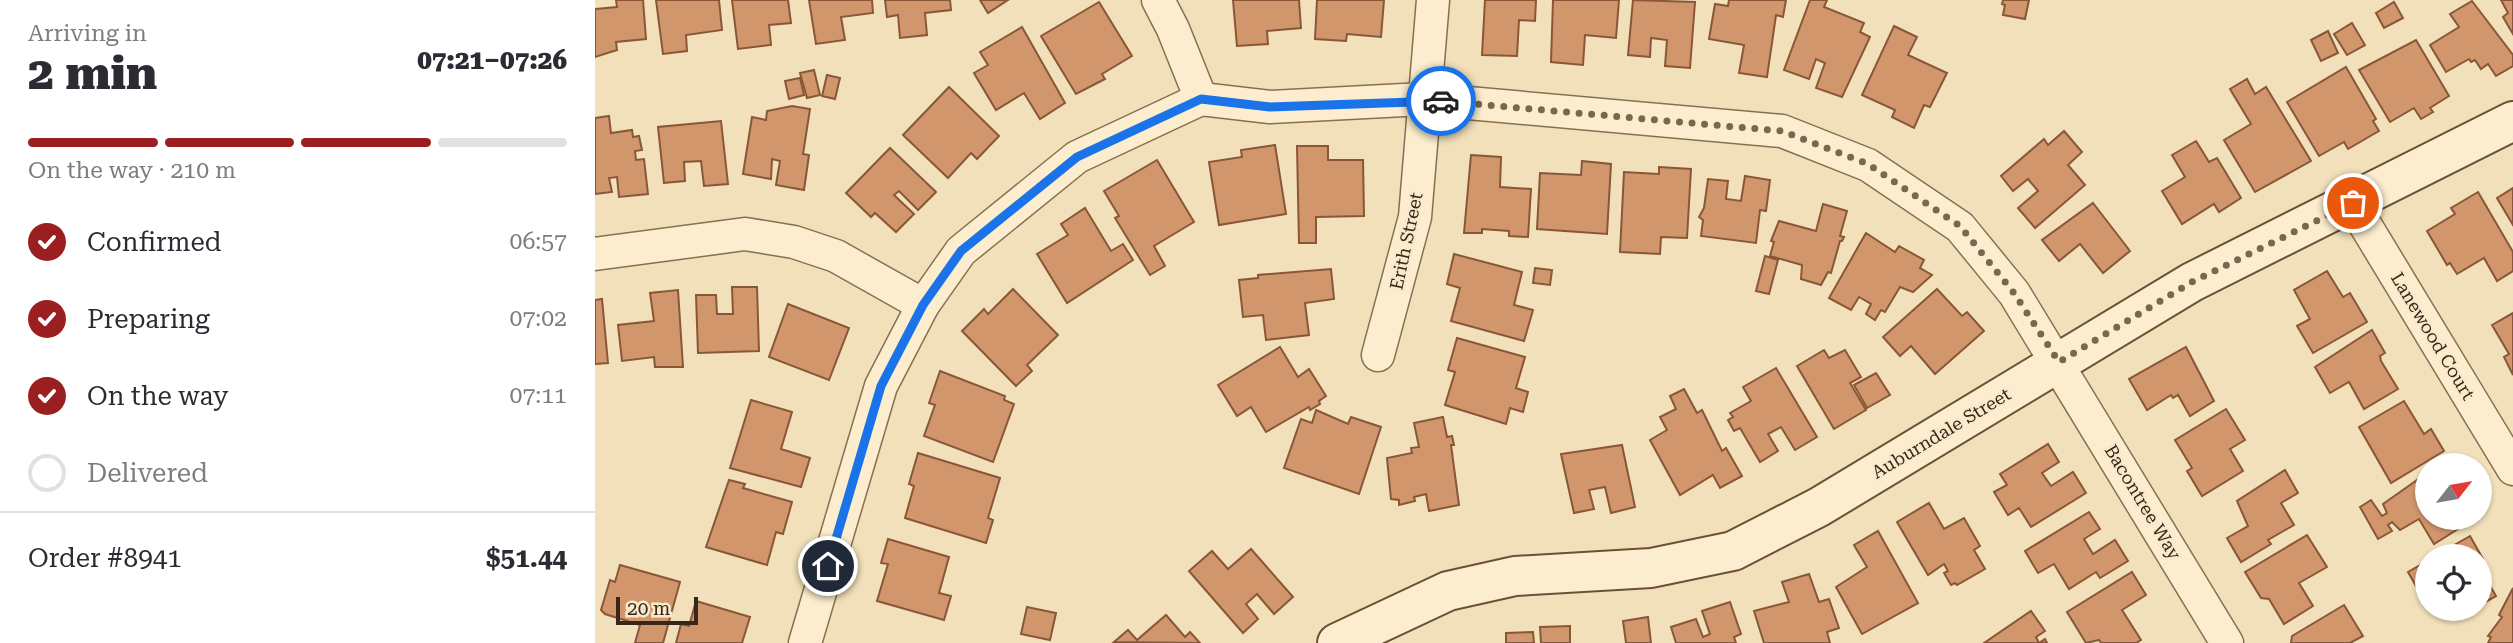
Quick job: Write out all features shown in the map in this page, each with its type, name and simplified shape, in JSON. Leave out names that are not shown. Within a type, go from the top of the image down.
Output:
[{"type":"street","points":[[805,643],[881,386],[923,305],[961,251],[1077,157],[1201,99],[1173,29],[1158,0]]},
{"type":"street","name":"Erith Street","points":[[1378,355],[1415,218],[1433,0]]},
{"type":"street","name":"Bacontree Way","points":[[1201,99],[1270,107],[1423,99],[1782,131],[1868,164],[1960,226],[2014,293],[2059,362],[2227,643]]},
{"type":"street","name":"Auburndale Street","points":[[1337,643],[1448,590],[1515,576],[1651,568],[1733,551],[1819,507],[2192,282],[2513,121]]},
{"type":"street","name":"Lanewood Court","points":[[2353,203],[2513,469]]},
{"type":"street","points":[[595,254],[745,234],[794,242],[836,256],[923,305]]},
{"type":"building","points":[[616,0],[643,0],[646,39],[616,42],[617,50],[595,57],[595,9],[617,7]]},
{"type":"building","points":[[656,0],[719,0],[722,30],[686,35],[687,51],[663,54]]},
{"type":"building","points":[[732,0],[788,0],[791,23],[769,25],[771,45],[738,49]]},
{"type":"building","points":[[809,0],[872,0],[873,13],[841,17],[845,40],[816,44]]},
{"type":"building","points":[[885,0],[950,0],[951,10],[925,13],[927,35],[900,38],[898,15],[887,17]]},
{"type":"building","points":[[980,0],[1008,0],[988,13]]},
{"type":"building","points":[[1233,0],[1299,0],[1301,28],[1267,31],[1268,44],[1237,46]]},
{"type":"building","points":[[1317,0],[1384,0],[1381,37],[1347,34],[1346,41],[1315,39]]},
{"type":"building","points":[[1485,0],[1536,0],[1535,21],[1519,20],[1517,56],[1482,55]]},
{"type":"building","points":[[1553,0],[1619,0],[1616,38],[1585,35],[1583,65],[1551,62]]},
{"type":"building","points":[[1633,0],[1695,2],[1690,68],[1665,66],[1667,40],[1651,38],[1650,57],[1628,55]]},
{"type":"building","points":[[1729,0],[1786,0],[1783,17],[1776,15],[1767,77],[1739,73],[1744,45],[1709,39],[1715,4],[1728,6]]},
{"type":"building","points":[[1810,0],[1827,0],[1824,7],[1864,23],[1860,32],[1870,37],[1842,97],[1816,88],[1825,63],[1816,59],[1809,79],[1784,70]]},
{"type":"building","points":[[2003,0],[2029,0],[2025,19],[2003,15]]},
{"type":"building","points":[[2501,0],[2513,0],[2513,34],[2503,17],[2508,13]]},
{"type":"building","points":[[2472,1],[2513,55],[2513,66],[2496,76],[2488,64],[2481,69],[2475,60],[2471,62],[2469,59],[2446,72],[2430,45],[2459,27],[2450,14]]},
{"type":"building","points":[[1099,2],[1132,56],[1102,74],[1105,79],[1076,94],[1041,36]]},
{"type":"building","points":[[2394,2],[2403,18],[2384,28],[2376,13]]},
{"type":"building","points":[[2352,23],[2365,45],[2347,55],[2334,34]]},
{"type":"building","points":[[1894,26],[1917,37],[1908,55],[1947,73],[1930,107],[1924,105],[1914,128],[1892,117],[1895,110],[1862,95]]},
{"type":"building","points":[[1022,27],[1065,103],[1040,119],[1024,93],[996,110],[974,73],[988,65],[980,52]]},
{"type":"building","points":[[2328,31],[2338,53],[2321,61],[2311,40]]},
{"type":"building","points":[[2416,40],[2449,96],[2430,108],[2433,112],[2421,119],[2414,108],[2390,122],[2359,70]]},
{"type":"building","points":[[2346,67],[2376,119],[2373,121],[2379,131],[2348,149],[2344,142],[2319,156],[2287,102]]},
{"type":"building","points":[[814,70],[820,95],[807,98],[800,73]]},
{"type":"building","points":[[827,75],[840,78],[835,99],[822,96]]},
{"type":"building","points":[[800,78],[804,95],[789,99],[785,81]]},
{"type":"building","points":[[2247,79],[2255,94],[2266,87],[2311,161],[2255,192],[2224,140],[2251,124],[2230,89]]},
{"type":"building","points":[[949,87],[999,136],[977,159],[971,153],[948,178],[903,135]]},
{"type":"building","points":[[792,106],[810,109],[803,154],[809,155],[804,190],[776,185],[780,161],[772,159],[771,179],[743,174],[752,117],[766,120],[767,111]]},
{"type":"building","points":[[609,116],[611,133],[632,130],[633,137],[639,136],[642,150],[635,151],[636,160],[644,159],[648,194],[619,197],[617,177],[609,178],[612,192],[595,194],[595,118]]},
{"type":"building","points":[[721,121],[728,184],[704,186],[701,161],[684,162],[685,181],[664,183],[658,127]]},
{"type":"building","points":[[2064,131],[2082,152],[2068,165],[2085,185],[2035,228],[2018,208],[2038,191],[2028,179],[2013,191],[2001,176],[2044,139],[2048,145]]},
{"type":"building","points":[[2196,141],[2209,162],[2217,158],[2241,198],[2219,212],[2214,204],[2182,224],[2162,191],[2185,177],[2172,155]]},
{"type":"building","points":[[1275,145],[1286,214],[1219,225],[1209,162],[1242,157],[1241,150]]},
{"type":"building","points":[[1297,146],[1328,146],[1328,160],[1363,160],[1364,216],[1316,217],[1316,243],[1299,243]]},
{"type":"building","points":[[890,148],[936,192],[918,210],[899,191],[894,195],[914,214],[896,232],[875,213],[871,217],[846,193]]},
{"type":"building","points":[[1471,155],[1501,157],[1500,187],[1531,189],[1528,237],[1509,236],[1509,231],[1482,229],[1482,233],[1464,233]]},
{"type":"building","points":[[1157,160],[1194,222],[1154,246],[1165,266],[1150,275],[1115,218],[1119,216],[1104,191]]},
{"type":"building","points":[[1582,161],[1611,164],[1607,234],[1537,229],[1540,173],[1581,175]]},
{"type":"building","points":[[1659,167],[1691,169],[1687,238],[1661,237],[1660,254],[1620,252],[1624,172],[1659,174]]},
{"type":"building","points":[[1745,176],[1770,180],[1766,211],[1760,210],[1756,243],[1701,236],[1703,220],[1699,217],[1704,208],[1708,179],[1728,181],[1726,199],[1741,201]]},
{"type":"building","points":[[2513,188],[2513,225],[2497,198]]},
{"type":"building","points":[[2478,192],[2513,252],[2513,271],[2497,281],[2484,258],[2457,274],[2450,263],[2447,265],[2427,231],[2455,214],[2451,208]]},
{"type":"building","points":[[2093,203],[2130,251],[2103,273],[2080,244],[2059,261],[2042,240]]},
{"type":"building","points":[[1823,204],[1847,211],[1840,236],[1844,237],[1840,241],[1831,273],[1828,272],[1821,285],[1801,279],[1802,265],[1770,256],[1774,242],[1771,241],[1779,221],[1816,231]]},
{"type":"building","points":[[1085,208],[1111,251],[1123,244],[1133,260],[1067,303],[1037,254],[1068,235],[1061,224]]},
{"type":"building","points":[[1866,233],[1895,252],[1899,246],[1924,260],[1920,268],[1932,275],[1913,292],[1900,287],[1885,312],[1881,310],[1875,320],[1866,314],[1871,304],[1859,297],[1851,310],[1829,298]]},
{"type":"building","points":[[1454,254],[1522,272],[1514,305],[1533,310],[1524,341],[1451,321],[1460,288],[1447,284]]},
{"type":"building","points":[[1765,256],[1778,260],[1769,294],[1756,291]]},
{"type":"building","points":[[1535,268],[1552,270],[1550,285],[1533,283]]},
{"type":"building","points":[[1331,269],[1334,299],[1305,303],[1309,335],[1266,340],[1263,315],[1243,317],[1239,280],[1258,278],[1258,275]]},
{"type":"building","points":[[2327,271],[2343,297],[2350,293],[2367,322],[2313,353],[2297,326],[2310,319],[2294,290]]},
{"type":"building","points":[[732,287],[757,287],[759,351],[698,353],[696,295],[716,295],[717,314],[733,314]]},
{"type":"building","points":[[1013,289],[1058,335],[1027,365],[1032,371],[1016,386],[962,331],[984,309],[988,314]]},
{"type":"building","points":[[1937,289],[1962,316],[1967,312],[1984,331],[1935,374],[1911,346],[1900,356],[1883,337]]},
{"type":"building","points":[[678,290],[683,367],[655,367],[654,357],[622,361],[618,325],[654,321],[650,293]]},
{"type":"building","points":[[602,299],[608,363],[595,364],[595,300]]},
{"type":"building","points":[[788,304],[849,328],[829,380],[769,357]]},
{"type":"building","points":[[2513,313],[2513,375],[2504,357],[2509,354],[2492,325]]},
{"type":"building","points":[[2372,330],[2385,353],[2380,356],[2381,361],[2398,389],[2364,409],[2349,382],[2330,393],[2315,367]]},
{"type":"building","points":[[1457,338],[1525,357],[1516,388],[1528,392],[1523,412],[1510,408],[1506,424],[1445,405],[1455,372],[1448,370]]},
{"type":"building","points":[[1280,347],[1298,377],[1309,369],[1326,396],[1310,410],[1309,407],[1266,432],[1251,407],[1237,416],[1218,385]]},
{"type":"building","points":[[2186,347],[2214,401],[2190,416],[2178,395],[2173,398],[2171,395],[2147,410],[2129,379]]},
{"type":"building","points":[[1824,350],[1829,358],[1845,350],[1861,377],[1850,383],[1866,410],[1834,429],[1797,366]]},
{"type":"building","points":[[1776,368],[1817,437],[1795,450],[1781,427],[1768,434],[1778,451],[1760,462],[1740,428],[1734,431],[1728,420],[1733,417],[1730,413],[1751,401],[1743,387]]},
{"type":"building","points":[[940,371],[1005,396],[1004,400],[1014,404],[993,462],[924,436],[935,405],[929,403]]},
{"type":"building","points":[[1876,373],[1890,395],[1867,408],[1854,385]]},
{"type":"building","points":[[1684,389],[1697,413],[1702,410],[1722,451],[1726,448],[1742,476],[1720,488],[1713,475],[1680,495],[1650,440],[1667,430],[1660,417],[1676,409],[1670,396]]},
{"type":"building","points":[[751,400],[792,412],[781,449],[810,458],[801,487],[730,468]]},
{"type":"building","points":[[2404,401],[2424,434],[2431,429],[2444,451],[2415,453],[2415,469],[2391,483],[2359,427]]},
{"type":"building","points":[[2226,409],[2245,440],[2230,449],[2243,471],[2202,496],[2187,471],[2192,468],[2175,440]]},
{"type":"building","points":[[1316,410],[1348,424],[1351,417],[1381,427],[1359,494],[1284,468],[1301,419],[1312,423]]},
{"type":"building","points":[[1443,417],[1447,437],[1452,436],[1454,445],[1451,445],[1459,505],[1429,511],[1426,494],[1414,497],[1415,501],[1399,505],[1399,500],[1391,499],[1387,458],[1412,453],[1411,448],[1419,447],[1414,423]]},
{"type":"building","points":[[2048,444],[2059,462],[2042,473],[2051,486],[2073,472],[2086,493],[2031,527],[2019,508],[2008,515],[1994,492],[2007,485],[2000,474]]},
{"type":"building","points":[[1622,445],[1635,507],[1611,513],[1605,487],[1589,490],[1594,509],[1574,513],[1561,454]]},
{"type":"building","points":[[918,453],[1000,478],[988,518],[993,520],[986,543],[905,518],[914,486],[909,484]]},
{"type":"building","points":[[2285,470],[2298,493],[2281,503],[2294,525],[2268,540],[2271,544],[2241,562],[2227,538],[2248,526],[2237,501]]},
{"type":"building","points":[[729,480],[745,484],[743,488],[792,502],[783,534],[776,532],[767,565],[706,547]]},
{"type":"building","points":[[2415,481],[2415,521],[2400,530],[2392,522],[2388,525],[2392,531],[2378,539],[2360,507],[2371,500],[2382,516],[2387,513],[2383,504]]},
{"type":"building","points":[[1929,503],[1944,529],[1964,518],[1980,546],[1974,550],[1985,569],[1957,585],[1951,585],[1944,573],[1948,571],[1944,564],[1928,575],[1897,522]]},
{"type":"building","points":[[2089,512],[2100,529],[2084,539],[2093,554],[2115,540],[2128,561],[2100,578],[2096,572],[2069,589],[2054,564],[2038,573],[2025,551]]},
{"type":"building","points":[[2426,530],[2456,530],[2434,544]]},
{"type":"building","points":[[1878,531],[1918,603],[1862,634],[1836,587],[1867,567],[1854,545]]},
{"type":"building","points":[[2307,535],[2327,567],[2299,583],[2313,606],[2284,624],[2269,599],[2261,598],[2245,572]]},
{"type":"building","points":[[2470,536],[2475,544],[2456,544]]},
{"type":"building","points":[[888,539],[949,557],[939,593],[951,596],[944,620],[877,601],[888,564],[881,563]]},
{"type":"building","points":[[1251,549],[1293,597],[1274,614],[1257,594],[1246,604],[1258,619],[1243,633],[1189,571],[1212,551],[1228,569]]},
{"type":"building","points":[[620,565],[680,582],[663,643],[635,643],[640,625],[605,614],[601,610],[610,580],[615,582]]},
{"type":"building","points":[[2415,568],[2415,584],[2408,572]]},
{"type":"building","points":[[2132,572],[2146,595],[2122,610],[2141,640],[2136,643],[2101,643],[2099,640],[2086,643],[2067,612]]},
{"type":"building","points":[[1809,574],[1819,602],[1829,599],[1839,628],[1827,632],[1830,643],[1764,643],[1754,611],[1789,602],[1782,582]]},
{"type":"building","points":[[2513,588],[2513,643],[2488,643],[2491,637],[2488,636],[2502,617],[2499,615]]},
{"type":"building","points":[[696,601],[750,617],[742,643],[676,643],[681,624],[689,626]]},
{"type":"building","points":[[1730,602],[1741,634],[1734,637],[1736,643],[1676,643],[1671,627],[1696,619],[1703,637],[1710,634],[1702,611]]},
{"type":"building","points":[[2344,605],[2363,636],[2350,643],[2291,643],[2292,636]]},
{"type":"building","points":[[1027,607],[1056,613],[1050,640],[1021,634]]},
{"type":"building","points":[[2031,611],[2045,631],[2036,637],[2039,643],[1984,643]]},
{"type":"building","points":[[1166,615],[1185,637],[1190,632],[1200,643],[1114,642],[1128,630],[1137,640]]},
{"type":"building","points":[[1648,617],[1651,643],[1626,643],[1623,621]]},
{"type":"building","points":[[1570,626],[1570,643],[1541,643],[1540,627]]},
{"type":"building","points":[[1533,632],[1534,643],[1506,643],[1506,633]]},
{"type":"way so far","points":[[1441,101],[1782,131],[1868,164],[1960,226],[2014,293],[2059,362],[2192,282],[2353,203]]},
{"type":"route","points":[[828,566],[881,386],[923,305],[961,251],[1077,157],[1201,99],[1270,107],[1423,99],[1441,101]]}]
